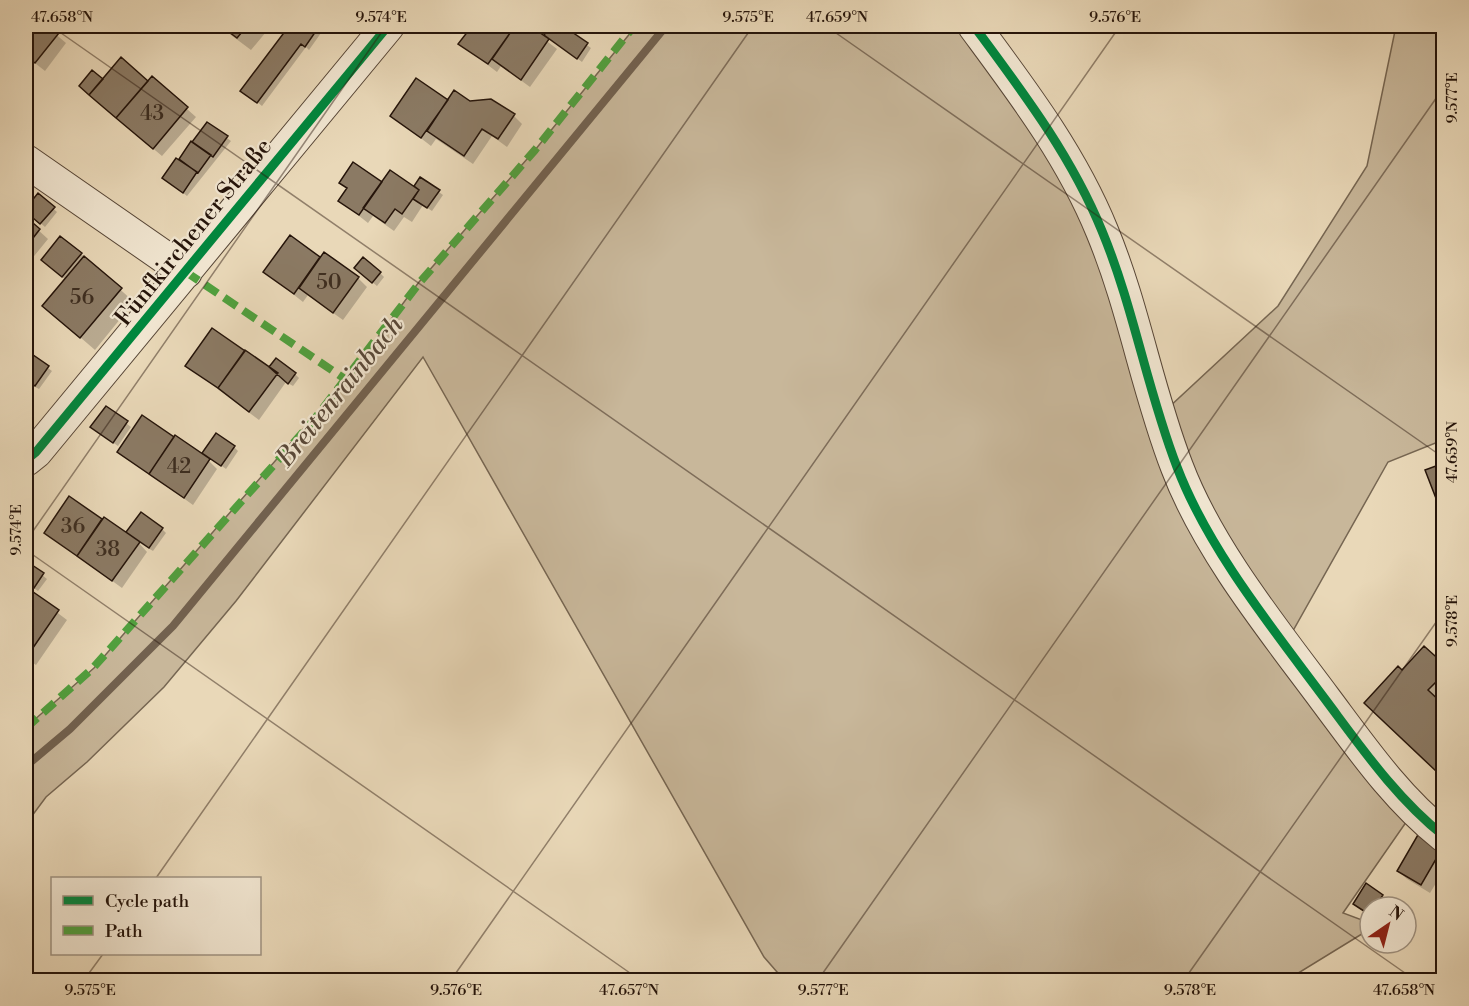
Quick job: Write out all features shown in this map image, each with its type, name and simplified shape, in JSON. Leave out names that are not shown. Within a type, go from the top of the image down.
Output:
[{"type":"street","name":"Fünfkirchener Straße","points":[[26,460],[36,452],[388,26]]},
{"type":"street","points":[[974,26],[1052,133],[1102,231],[1128,302],[1155,404],[1177,468],[1204,528],[1296,660],[1362,748],[1405,801],[1443,836]]},
{"type":"street","points":[[26,161],[186,272]]},
{"type":"shaded area","points":[[636,26],[965,26],[1076,193],[1149,412],[1409,818],[1343,913],[1358,919],[1358,936],[1287,980],[784,980],[764,957],[423,357],[236,601],[164,687],[87,762],[46,797],[26,824],[26,727],[94,668],[345,381],[419,282],[535,150]]},
{"type":"shaded area","points":[[1396,26],[1443,26],[1443,440],[1388,462],[1290,636],[1217,527],[1166,410],[1278,306],[1367,166]]},
{"type":"building","points":[[26,26],[48,26],[59,33],[35,63],[26,56]]},
{"type":"building","points":[[221,26],[247,26],[237,38]]},
{"type":"building","points":[[289,26],[318,28],[305,47],[301,44],[257,103],[240,91]]},
{"type":"building","points":[[472,26],[515,26],[488,64],[458,44]]},
{"type":"building","points":[[515,26],[530,26],[549,39],[521,80],[492,59]]},
{"type":"building","points":[[551,26],[563,26],[588,43],[577,59],[544,35]]},
{"type":"building","points":[[121,57],[148,81],[116,118],[89,95]]},
{"type":"building","points":[[92,70],[103,79],[89,95],[79,86]]},
{"type":"building","points":[[152,76],[188,107],[153,149],[116,118]]},
{"type":"building","points":[[416,78],[448,100],[421,138],[390,116]]},
{"type":"building","points":[[454,90],[470,101],[491,99],[515,114],[498,139],[482,129],[464,156],[427,131]]},
{"type":"building","points":[[207,122],[228,136],[213,157],[192,142]]},
{"type":"building","points":[[191,141],[211,155],[198,173],[179,159]]},
{"type":"building","points":[[176,158],[197,172],[183,193],[162,178]]},
{"type":"building","points":[[353,162],[382,182],[359,215],[338,201],[347,188],[339,183]]},
{"type":"building","points":[[390,170],[419,190],[402,214],[395,209],[385,223],[363,208]]},
{"type":"building","points":[[420,177],[440,190],[427,208],[413,199],[419,190],[414,186]]},
{"type":"building","points":[[38,193],[55,207],[40,224],[26,212],[26,208]]},
{"type":"building","points":[[26,217],[40,229],[26,247]]},
{"type":"building","points":[[290,235],[320,257],[294,294],[263,272]]},
{"type":"building","points":[[60,236],[82,253],[62,277],[41,260]]},
{"type":"building","points":[[324,252],[359,277],[333,313],[299,288]]},
{"type":"building","points":[[84,256],[122,288],[80,338],[42,306]]},
{"type":"building","points":[[363,257],[381,272],[372,283],[354,268]]},
{"type":"building","points":[[212,328],[245,351],[218,388],[185,366]]},
{"type":"building","points":[[26,350],[49,366],[35,386],[26,379]]},
{"type":"building","points":[[245,350],[278,373],[249,412],[218,388]]},
{"type":"building","points":[[276,358],[296,373],[288,384],[269,367]]},
{"type":"building","points":[[106,406],[128,421],[113,443],[90,427]]},
{"type":"building","points":[[142,415],[174,437],[149,474],[117,452]]},
{"type":"building","points":[[216,433],[235,446],[221,466],[202,453]]},
{"type":"building","points":[[175,435],[210,459],[184,498],[149,474]]},
{"type":"building","points":[[1444,463],[1444,519],[1425,470]]},
{"type":"building","points":[[69,496],[102,519],[77,556],[44,533]]},
{"type":"building","points":[[141,512],[163,528],[149,548],[126,532]]},
{"type":"building","points":[[104,517],[140,542],[112,581],[77,556]]},
{"type":"building","points":[[26,561],[44,573],[34,588],[26,583]]},
{"type":"building","points":[[26,587],[59,610],[26,658]]},
{"type":"building","points":[[1424,646],[1444,664],[1444,674],[1428,690],[1444,705],[1444,775],[1439,770],[1437,772],[1364,703],[1398,666],[1402,670]]},
{"type":"building","points":[[1419,833],[1443,847],[1421,885],[1397,871]]},
{"type":"building","points":[[1366,883],[1383,895],[1359,895]]},
{"type":"building","points":[[1358,896],[1358,907],[1353,904]]},
{"type":"waterway","name":"Breitenrainbach","points":[[26,766],[70,729],[173,626],[666,26]]},
{"type":"marked path","points":[[26,728],[93,668],[313,421],[420,282],[535,150],[634,26]]},
{"type":"marked path","points":[[186,272],[345,379]]},
{"type":"cycle path","points":[[26,460],[36,452],[388,26]]},
{"type":"cycle path","points":[[974,26],[1044,124],[1090,203],[1123,290],[1166,438],[1190,498],[1206,528],[1243,588],[1366,753],[1410,805],[1444,836]]}]
